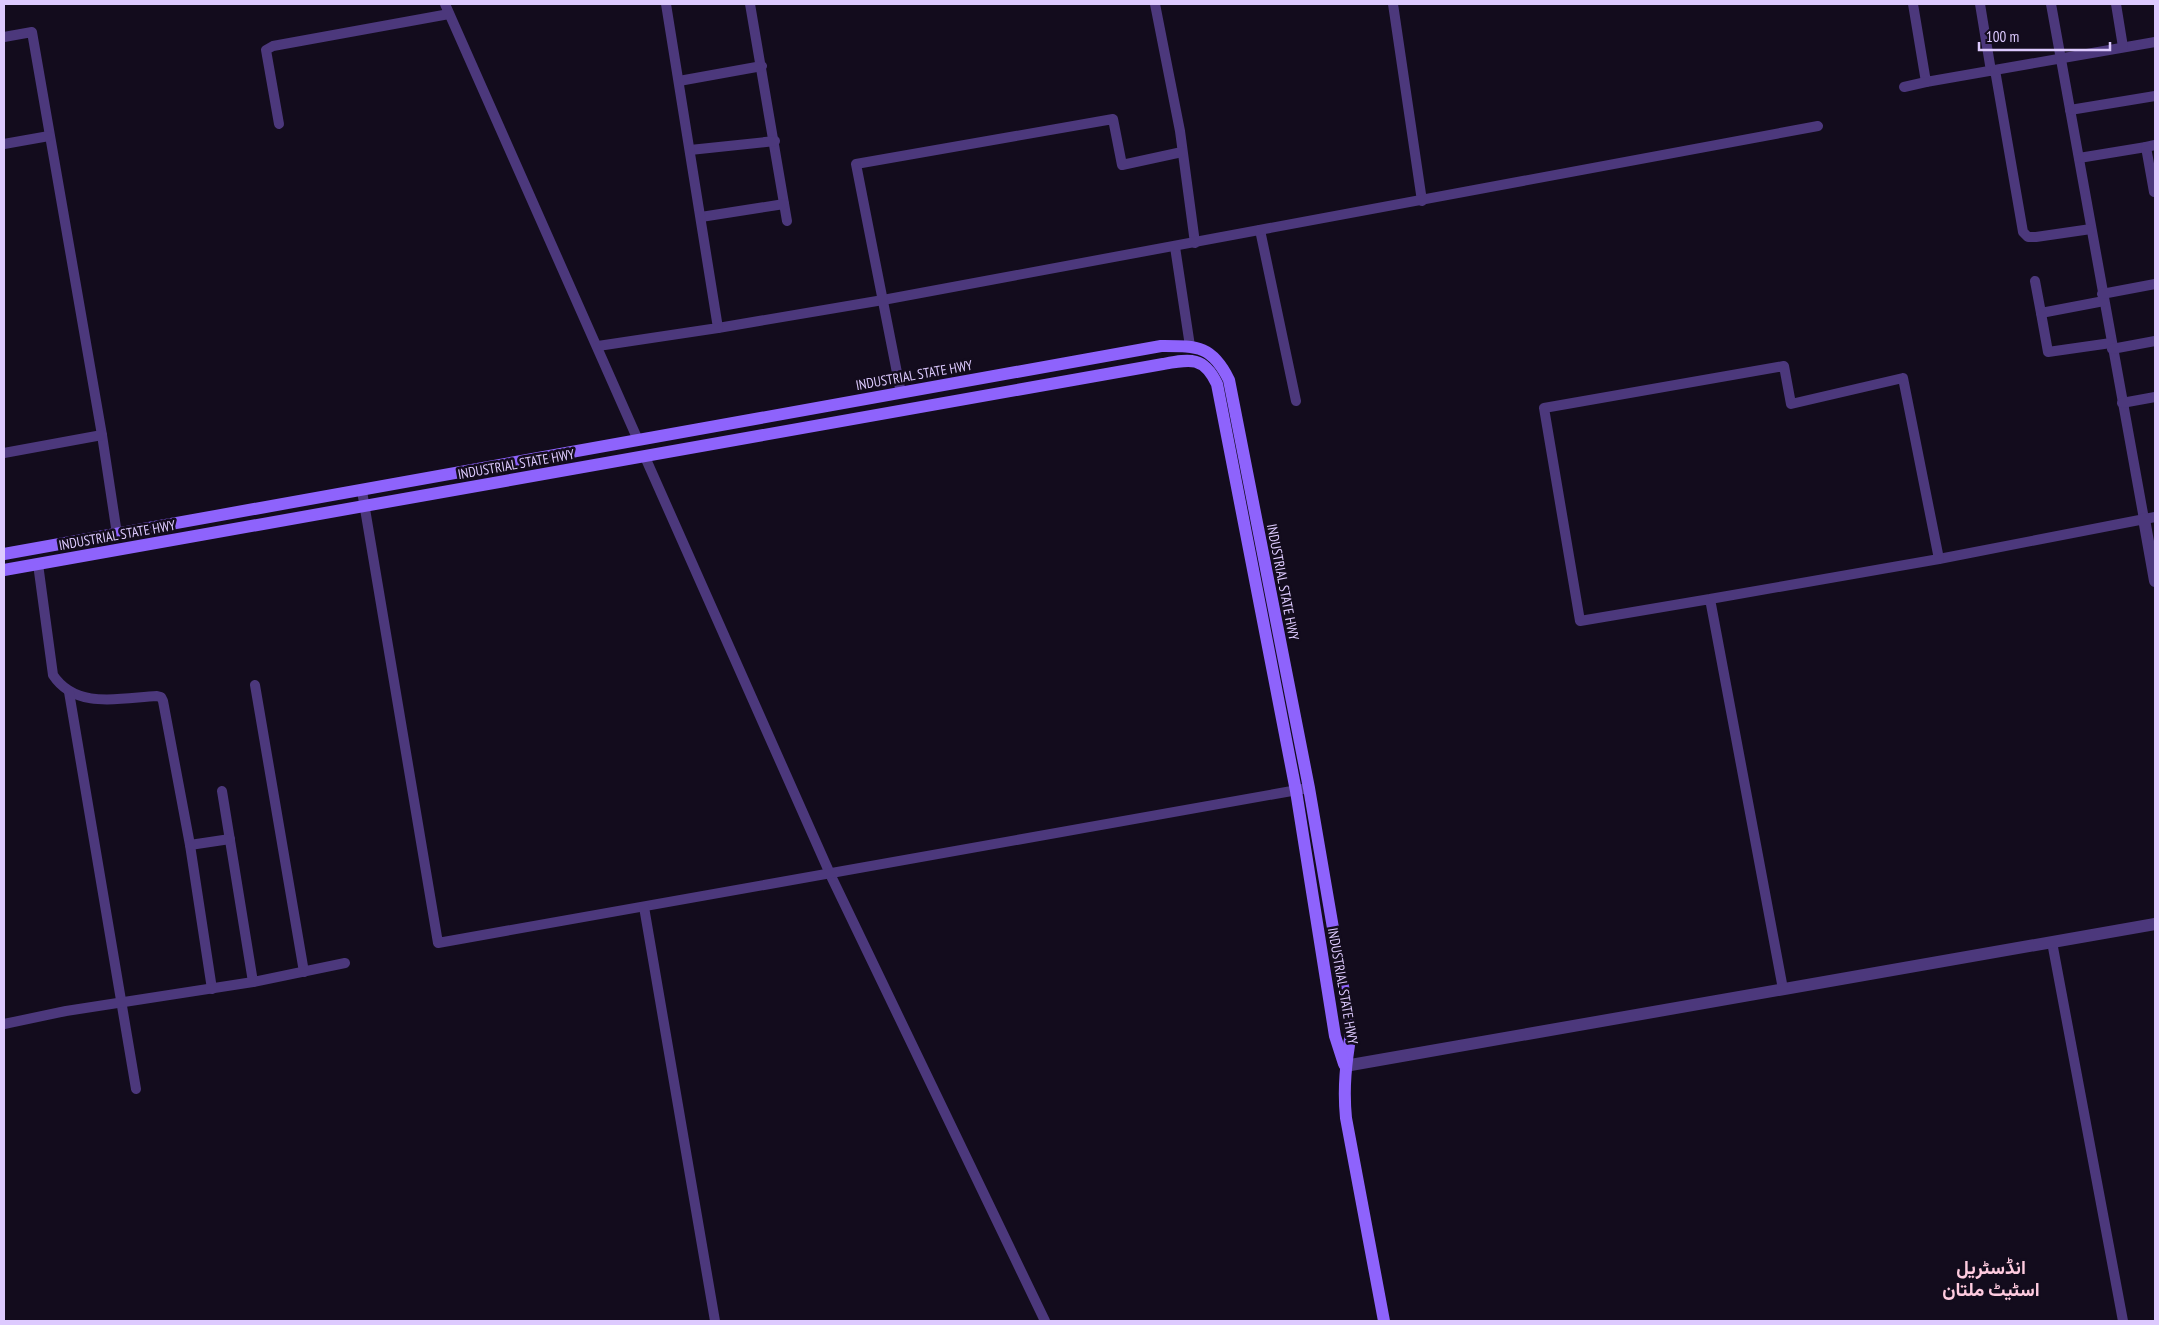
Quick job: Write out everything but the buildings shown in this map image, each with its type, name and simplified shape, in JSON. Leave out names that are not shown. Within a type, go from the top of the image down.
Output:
[{"type":"main road","name":"INDUSTRIAL STATE HWY","points":[[4,554],[1161,346],[1190,346],[1213,355],[1222,366],[1229,380],[1302,790],[1335,1036],[1345,1066]]},
{"type":"main road","name":"INDUSTRIAL STATE HWY","points":[[4,570],[1188,360],[1205,366],[1216,384],[1302,790]]},
{"type":"main road","points":[[718,426],[721,443]]},
{"type":"main road","points":[[559,455],[562,472]]},
{"type":"main road","points":[[1345,1066],[1346,1118],[1384,1321]]},
{"type":"street","points":[[666,4],[718,328]]},
{"type":"street","points":[[750,4],[787,221]]},
{"type":"street","points":[[1155,4],[1182,152],[1195,243]]},
{"type":"street","points":[[1393,4],[1422,201]]},
{"type":"street","points":[[1912,4],[1926,82]]},
{"type":"street","points":[[1980,4],[2023,232],[2028,237],[2036,237],[2091,229]]},
{"type":"street","points":[[2051,4],[2122,403],[2150,518],[2155,581]]},
{"type":"street","points":[[2116,4],[2123,47]]},
{"type":"street","points":[[278,124],[266,50],[273,46],[447,9],[598,346],[638,440]]},
{"type":"street","points":[[4,37],[32,32],[102,435],[116,534]]},
{"type":"street","points":[[1904,87],[2155,42]]},
{"type":"street","points":[[679,81],[762,66]]},
{"type":"street","points":[[2070,110],[2155,96]]},
{"type":"street","points":[[901,393],[856,164],[1113,119],[1122,165],[1182,152]]},
{"type":"street","points":[[598,346],[883,300],[1818,126]]},
{"type":"street","points":[[4,144],[49,136]]},
{"type":"street","points":[[690,150],[774,141]]},
{"type":"street","points":[[2079,158],[2151,146],[2155,194]]},
{"type":"street","points":[[701,217],[784,204]]},
{"type":"street","points":[[1260,230],[1296,401]]},
{"type":"street","points":[[1174,247],[1190,346]]},
{"type":"street","points":[[2035,281],[2048,352],[2155,341]]},
{"type":"street","points":[[2041,313],[2155,284]]},
{"type":"street","points":[[1939,559],[1903,378],[1791,404],[1784,366],[1544,408],[1580,621],[1939,559],[2150,518]]},
{"type":"street","points":[[2122,403],[2155,397]]},
{"type":"street","points":[[4,453],[102,435]]},
{"type":"street","points":[[645,457],[830,873],[1045,1321]]},
{"type":"street","points":[[362,491],[438,943],[1302,790]]},
{"type":"street","points":[[38,564],[53,675],[59,684],[69,692],[80,697],[93,699],[161,697],[190,845],[212,989]]},
{"type":"street","points":[[1710,599],[1783,989]]},
{"type":"street","points":[[255,685],[304,972]]},
{"type":"street","points":[[69,692],[136,1089]]},
{"type":"street","points":[[222,791],[253,982]]},
{"type":"street","points":[[190,845],[230,839]]},
{"type":"street","points":[[644,907],[714,1321]]},
{"type":"street","points":[[1345,1066],[2155,924]]},
{"type":"street","points":[[2052,942],[2122,1321]]},
{"type":"street","points":[[4,1024],[66,1011],[121,1004],[253,982],[345,963]]},
{"type":"district","name":"انڈسٹریل اسٹیٹ ملتان","points":[[1991,1278]]}]
